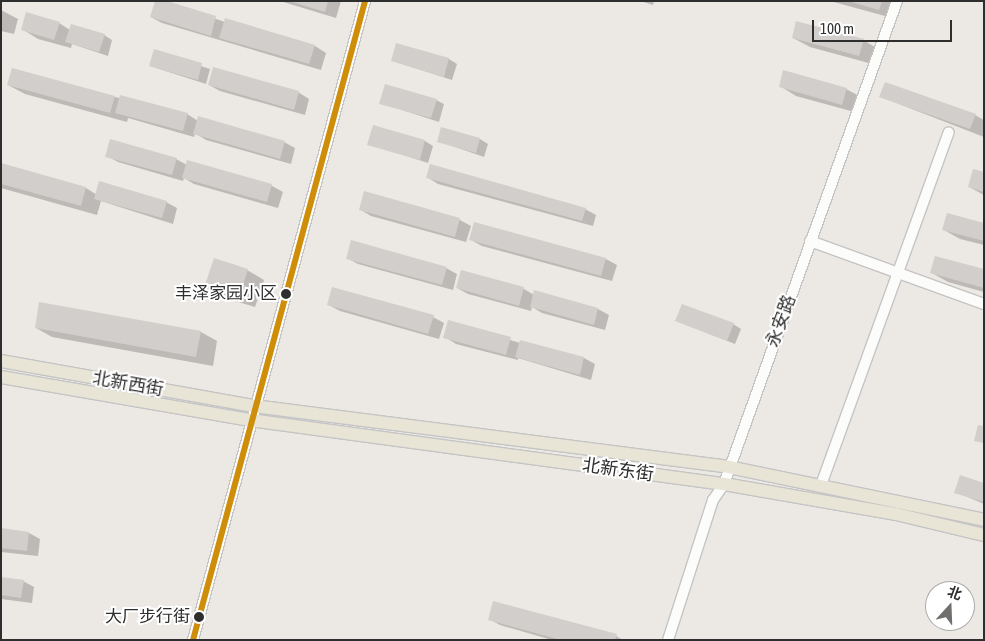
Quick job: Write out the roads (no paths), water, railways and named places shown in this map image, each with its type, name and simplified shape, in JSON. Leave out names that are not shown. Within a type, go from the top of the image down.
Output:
[{"type":"main road","name":"北新西街","points":[[1,361],[254,406]]},
{"type":"main road","name":"北新西街","points":[[1,377],[250,420]]},
{"type":"main road","name":"北新东街","points":[[254,406],[728,467],[984,520]]},
{"type":"main road","name":"北新东街","points":[[250,420],[724,484],[896,514],[984,535]]},
{"type":"street","points":[[193,640],[250,420],[365,1]]},
{"type":"street","name":"永安路","points":[[668,640],[713,500],[724,484],[728,467],[896,1]]},
{"type":"street","points":[[821,485],[949,132]]},
{"type":"street","points":[[810,240],[984,304]]},
{"type":"street","points":[[469,450],[471,434]]},
{"type":"place","name":"丰泽家园小区","points":[[286,294]]},
{"type":"place","name":"大厂步行街","points":[[199,617]]}]
